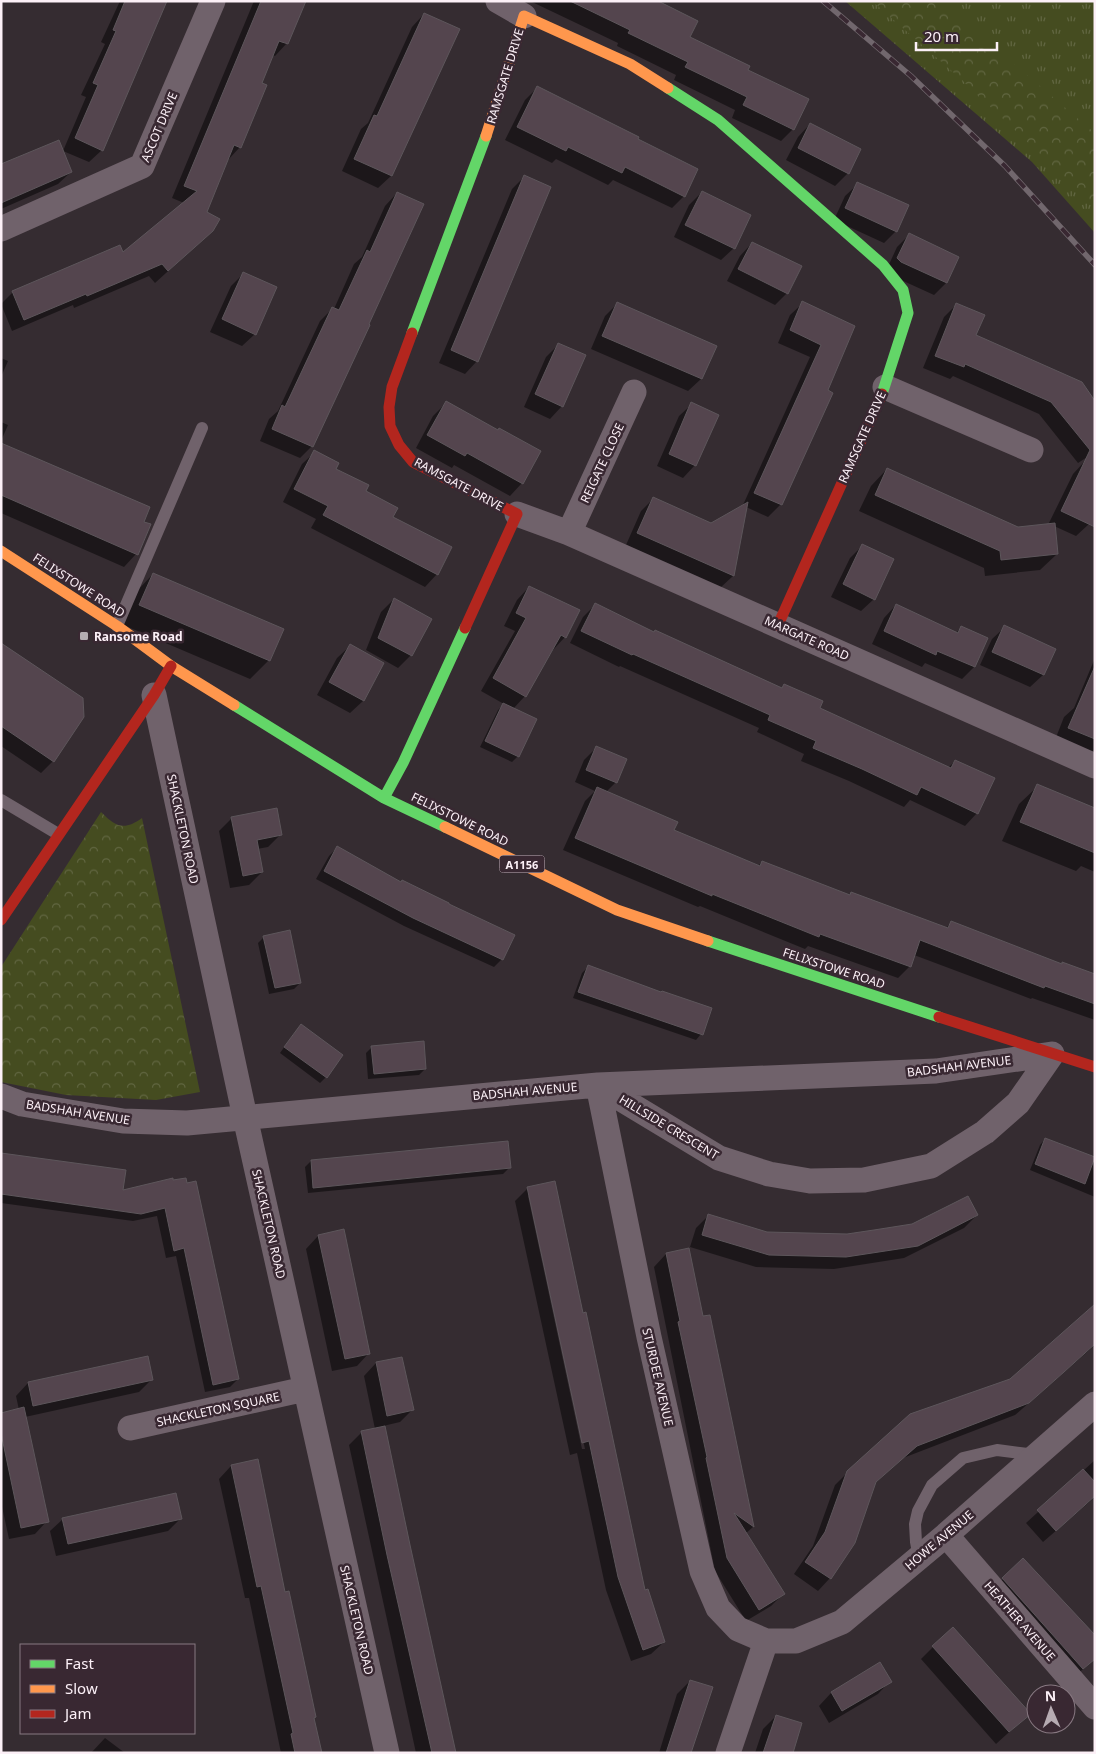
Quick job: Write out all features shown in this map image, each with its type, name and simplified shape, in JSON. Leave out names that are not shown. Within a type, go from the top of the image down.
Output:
[{"type":"street","name":"ASCOT DRIVE","points":[[1,229],[142,166],[212,1]]},
{"type":"street","name":"RAMSGATE DRIVE","points":[[498,1],[524,16],[630,64],[718,120],[883,265],[903,290],[908,313],[885,387],[778,625]]},
{"type":"street","name":"RAMSGATE DRIVE","points":[[384,798],[403,763],[516,514],[413,462],[399,445],[390,426],[389,407],[392,387],[486,137],[524,16]]},
{"type":"street","name":"RAMSGATE DRIVE","points":[[885,387],[1031,450]]},
{"type":"street","name":"REIGATE CLOSE","points":[[570,533],[634,392]]},
{"type":"street","name":"MARGATE ROAD","points":[[516,514],[570,533],[1095,766]]},
{"type":"street","name":"FELIXSTOWE ROAD","points":[[1,551],[118,626],[171,666],[384,798],[616,910],[814,977],[1095,1067]]},
{"type":"street","points":[[1,920],[154,695],[171,666]]},
{"type":"street","name":"SHACKLETON ROAD","points":[[154,695],[245,1117],[387,1753]]},
{"type":"street","name":"BADSHAH AVENUE","points":[[1,1096],[22,1104],[123,1121],[187,1123],[598,1085],[936,1071],[1052,1054]]},
{"type":"street","name":"HILLSIDE CRESCENT","points":[[598,1085],[719,1158],[769,1174],[810,1181],[864,1180],[931,1166],[985,1132],[1018,1104],[1052,1054]]},
{"type":"street","name":"STURDEE AVENUE","points":[[598,1085],[651,1346],[702,1572],[718,1608],[738,1629],[766,1641]]},
{"type":"street","name":"SHACKLETON SQUARE","points":[[130,1428],[305,1389]]},
{"type":"street","name":"HOWE AVENUE","points":[[766,1641],[796,1641],[842,1622],[946,1535],[1095,1404]]},
{"type":"street","name":"HEATHER AVENUE","points":[[946,1535],[1095,1707]]},
{"type":"street","points":[[728,1753],[766,1641]]},
{"type":"lane","points":[[118,626],[202,428]]},
{"type":"lane","points":[[1,800],[58,834]]},
{"type":"lane","points":[[919,1558],[915,1524],[918,1511],[932,1485],[938,1479],[963,1458],[998,1450],[1037,1455]]},
{"type":"green space","points":[[845,1],[1095,1],[1095,233],[1032,162]]},
{"type":"green space","points":[[872,1],[941,1],[1095,133],[1095,206],[962,80]]},
{"type":"green space","points":[[101,812],[120,826],[130,825],[142,818],[200,1092],[156,1100],[66,1095],[1,1082],[1,967]]},
{"type":"building","points":[[125,1],[167,1],[103,151],[75,138],[98,85],[93,83],[116,31],[113,30]]},
{"type":"building","points":[[261,1],[306,1],[288,44],[279,41],[262,83],[267,85],[241,148],[234,145],[207,212],[220,219],[213,231],[168,271],[162,264],[24,320],[12,291],[120,245],[123,252],[197,191],[184,186]]},
{"type":"building","points":[[570,1],[658,1],[698,21],[690,37],[750,66],[748,70],[809,99],[794,130],[743,105],[747,97],[685,67],[688,62],[628,33],[630,30]]},
{"type":"building","points":[[424,13],[460,29],[392,176],[354,159],[374,115],[377,116]]},
{"type":"building","points":[[537,86],[698,169],[685,197],[625,167],[622,173],[568,147],[566,151],[517,127]]},
{"type":"building","points":[[810,123],[861,149],[849,174],[798,148]]},
{"type":"building","points":[[59,140],[72,172],[1,203],[1,164]]},
{"type":"building","points":[[524,175],[551,187],[478,362],[451,350]]},
{"type":"building","points":[[857,182],[909,205],[897,232],[845,208]]},
{"type":"building","points":[[702,191],[751,215],[735,249],[685,225]]},
{"type":"building","points":[[397,192],[424,204],[313,447],[272,429],[282,405],[285,407],[332,307],[339,310],[367,250],[370,252]]},
{"type":"building","points":[[909,233],[959,257],[947,283],[901,262],[897,258]]},
{"type":"building","points":[[752,242],[802,266],[788,294],[738,269]]},
{"type":"building","points":[[243,272],[277,287],[256,335],[222,319]]},
{"type":"building","points":[[802,301],[855,326],[828,390],[833,393],[782,505],[754,493],[821,345],[790,330]]},
{"type":"building","points":[[617,302],[717,346],[702,379],[602,336]]},
{"type":"building","points":[[956,303],[985,315],[976,335],[1082,382],[1095,401],[1095,527],[1061,511],[1090,450],[1051,402],[965,364],[964,367],[935,356]]},
{"type":"building","points":[[558,343],[586,355],[563,407],[535,394]]},
{"type":"building","points":[[446,401],[541,451],[523,484],[467,453],[465,456],[427,435]]},
{"type":"building","points":[[691,402],[719,415],[696,466],[669,454]]},
{"type":"building","points":[[1,443],[150,507],[144,522],[151,524],[138,555],[1,495]]},
{"type":"building","points":[[314,450],[339,463],[336,469],[369,485],[366,491],[398,508],[393,517],[452,547],[438,575],[323,515],[328,506],[294,489]]},
{"type":"building","points":[[887,468],[1018,527],[1055,523],[1058,554],[1001,560],[1000,551],[875,495]]},
{"type":"building","points":[[653,497],[711,523],[748,502],[734,576],[637,533]]},
{"type":"building","points":[[862,544],[894,559],[875,600],[843,584]]},
{"type":"building","points":[[153,573],[284,629],[270,661],[139,605]]},
{"type":"building","points":[[529,586],[580,610],[566,638],[561,635],[526,697],[493,678],[526,618],[516,613]]},
{"type":"building","points":[[394,598],[432,619],[412,656],[378,638]]},
{"type":"building","points":[[595,603],[654,632],[655,630],[782,688],[784,684],[823,701],[820,708],[951,768],[955,760],[995,778],[978,814],[921,787],[917,795],[813,748],[816,741],[768,720],[770,715],[581,631]]},
{"type":"building","points":[[896,604],[958,633],[961,626],[988,638],[975,667],[937,651],[936,655],[884,631]]},
{"type":"building","points":[[1004,625],[1056,649],[1044,675],[992,652]]},
{"type":"building","points":[[1,643],[83,698],[84,717],[54,762],[1,726]]},
{"type":"building","points":[[350,644],[384,663],[364,701],[329,682]]},
{"type":"building","points":[[1095,666],[1095,739],[1068,728]]},
{"type":"building","points":[[503,703],[537,719],[519,757],[485,741]]},
{"type":"building","points":[[596,746],[627,759],[617,783],[586,770]]},
{"type":"building","points":[[1037,784],[1095,808],[1095,853],[1020,822]]},
{"type":"building","points":[[597,787],[678,822],[674,830],[760,866],[762,861],[850,895],[851,892],[948,928],[951,921],[1062,964],[1062,962],[1095,974],[1095,1004],[1045,986],[1044,988],[920,940],[911,967],[820,934],[819,937],[712,894],[712,896],[575,838]]},
{"type":"building","points":[[277,808],[282,835],[257,840],[263,872],[243,876],[231,817]]},
{"type":"building","points":[[337,846],[401,882],[402,880],[515,935],[503,960],[413,918],[324,871]]},
{"type":"building","points":[[290,930],[301,983],[275,988],[263,936]]},
{"type":"building","points":[[588,965],[661,992],[712,1008],[703,1035],[578,992]]},
{"type":"building","points":[[301,1024],[343,1055],[327,1078],[284,1047]]},
{"type":"building","points":[[424,1041],[426,1069],[374,1074],[371,1046]]},
{"type":"building","points":[[1045,1138],[1095,1157],[1085,1184],[1035,1164]]},
{"type":"building","points":[[508,1141],[511,1168],[313,1188],[311,1160]]},
{"type":"building","points":[[1,1153],[126,1170],[123,1190],[173,1178],[173,1180],[186,1178],[187,1183],[196,1181],[239,1379],[213,1385],[184,1248],[174,1251],[165,1208],[141,1214],[1,1194]]},
{"type":"building","points":[[555,1181],[583,1313],[586,1312],[645,1590],[648,1589],[665,1642],[643,1650],[618,1577],[589,1441],[582,1443],[527,1187]]},
{"type":"building","points":[[968,1196],[978,1215],[918,1246],[846,1257],[769,1255],[702,1235],[708,1214],[767,1232],[847,1234],[912,1224]]},
{"type":"building","points":[[344,1229],[370,1354],[345,1359],[318,1235]]},
{"type":"building","points":[[689,1248],[703,1316],[710,1315],[754,1527],[734,1513],[785,1594],[759,1610],[727,1558],[678,1322],[680,1321],[666,1253]]},
{"type":"building","points":[[1095,1304],[1095,1344],[1064,1372],[1029,1403],[917,1446],[876,1482],[855,1543],[831,1579],[805,1562],[825,1532],[847,1471],[910,1414],[1010,1379]]},
{"type":"building","points":[[148,1356],[153,1380],[33,1406],[28,1382]]},
{"type":"building","points":[[402,1357],[414,1410],[387,1416],[376,1362]]},
{"type":"building","points":[[24,1407],[49,1522],[21,1528],[1,1433],[1,1413]]},
{"type":"building","points":[[385,1426],[456,1753],[432,1753],[387,1555],[361,1431]]},
{"type":"building","points":[[258,1459],[285,1592],[289,1591],[322,1753],[295,1753],[291,1734],[293,1733],[261,1586],[257,1587],[231,1465]]},
{"type":"building","points":[[1083,1469],[1095,1482],[1095,1496],[1056,1531],[1037,1510]]},
{"type":"building","points":[[176,1493],[182,1519],[68,1544],[62,1518]]},
{"type":"building","points":[[1023,1558],[1095,1635],[1095,1659],[1083,1669],[1002,1578]]},
{"type":"building","points":[[953,1627],[1026,1708],[1026,1718],[1009,1732],[932,1646]]},
{"type":"building","points":[[880,1662],[892,1682],[842,1711],[831,1692]]},
{"type":"building","points":[[690,1680],[713,1687],[691,1753],[666,1753]]},
{"type":"building","points":[[776,1715],[802,1723],[793,1753],[763,1753]]},
{"type":"railway","points":[[823,1],[911,76],[1005,166],[1095,265]]},
{"type":"traffic: fast","points":[[668,88],[718,120],[883,265],[903,290],[908,313],[882,394]]},
{"type":"traffic: fast","points":[[412,333],[486,136]]},
{"type":"traffic: fast","points":[[384,798],[403,763],[465,628]]},
{"type":"traffic: fast","points":[[234,705],[384,798],[445,827]]},
{"type":"traffic: fast","points":[[708,941],[939,1017]]},
{"type":"traffic: slow","points":[[486,136],[524,16],[630,64],[668,88]]},
{"type":"traffic: slow","points":[[1,551],[117,626],[171,666],[234,705]]},
{"type":"traffic: slow","points":[[445,827],[617,910],[708,941]]},
{"type":"traffic: jam","points":[[412,333],[392,387],[389,407],[390,426],[399,445],[413,462],[517,514],[465,628]]},
{"type":"traffic: jam","points":[[778,625],[882,394]]},
{"type":"traffic: jam","points":[[1,920],[154,695],[171,666]]},
{"type":"traffic: jam","points":[[939,1017],[1095,1067]]},
{"type":"place","name":"Ransome Road","points":[[84,636]]}]
